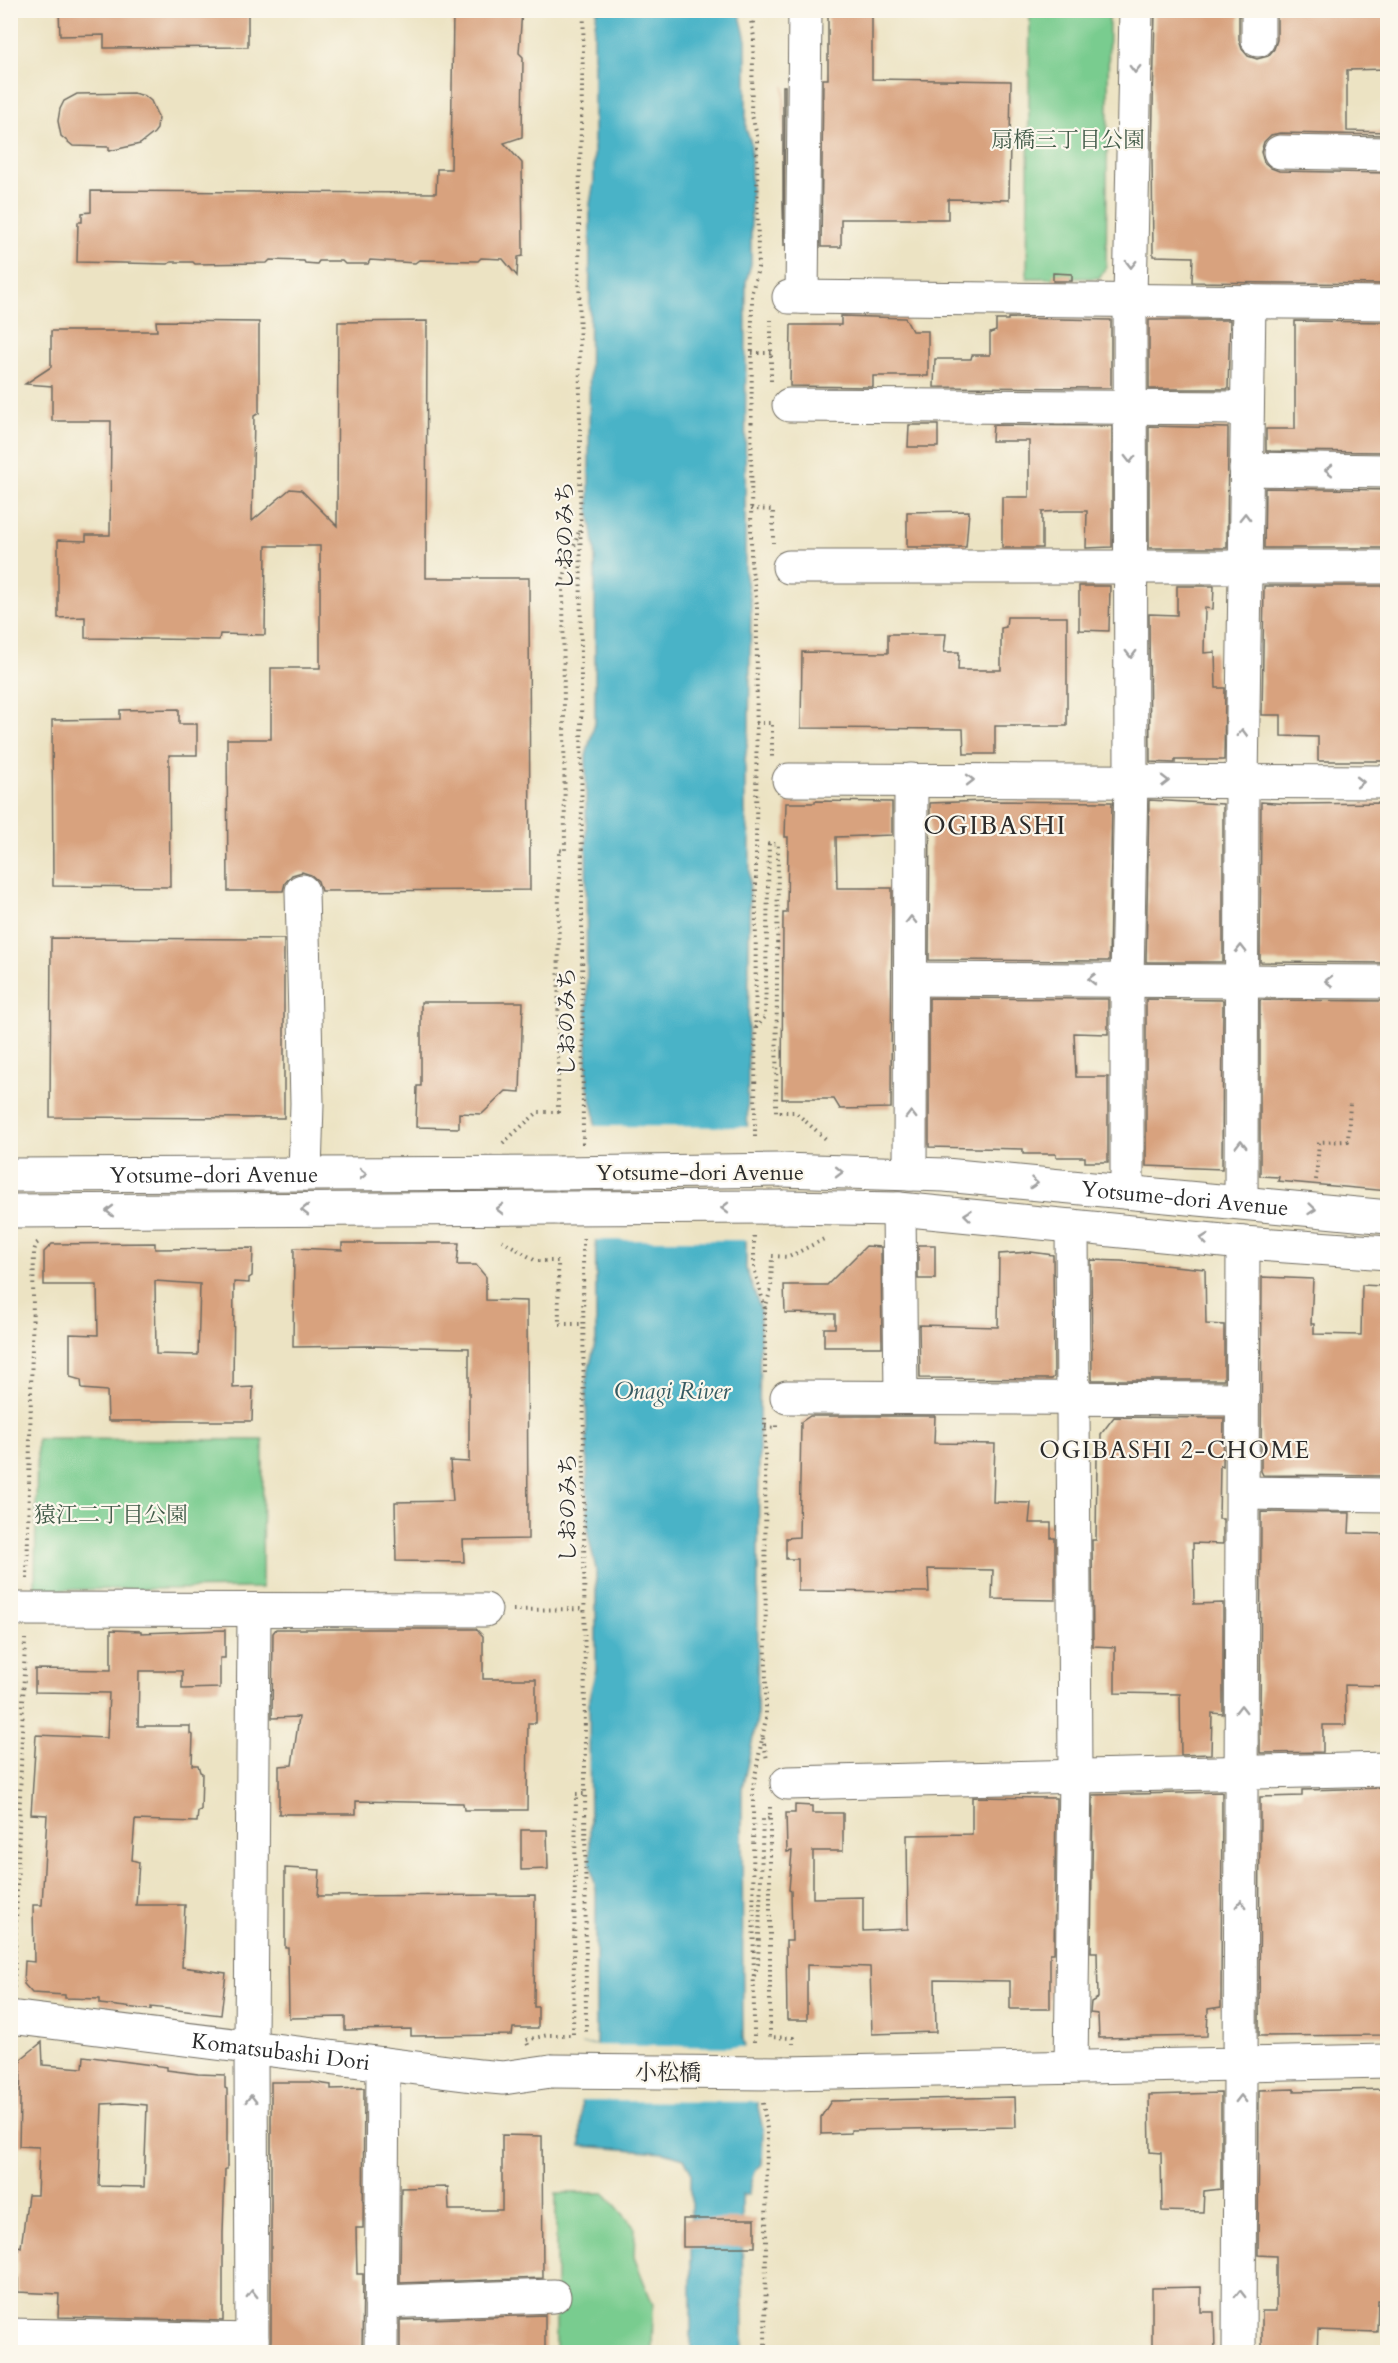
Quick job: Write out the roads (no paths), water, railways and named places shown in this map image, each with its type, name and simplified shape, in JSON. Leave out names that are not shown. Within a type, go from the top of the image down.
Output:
[{"type":"street","points":[[805,10],[795,297],[1388,303]]},
{"type":"street","points":[[1127,1192],[1127,980],[1131,781],[1130,408],[1136,10]]},
{"type":"street","points":[[1280,152],[1388,154]]},
{"type":"street","points":[[1241,1202],[1242,782],[1249,301]]},
{"type":"street","points":[[789,405],[1246,408]]},
{"type":"street","points":[[1245,469],[1388,471]]},
{"type":"street","points":[[781,555],[1130,567],[1388,567]]},
{"type":"street","points":[[781,775],[911,780],[1388,782]]},
{"type":"street","points":[[910,1173],[911,780]]},
{"type":"street","points":[[302,891],[307,1103],[305,1174]]},
{"type":"street","points":[[911,979],[1388,982]]},
{"type":"street","name":"Yotsume-dori Avenue","points":[[10,1175],[781,1170],[910,1173],[1388,1217]]},
{"type":"street","name":"Yotsume-dori Avenue","points":[[10,1211],[571,1219],[784,1207],[899,1209],[1243,1243],[1388,1253]]},
{"type":"street","points":[[899,1209],[902,1397]]},
{"type":"street","points":[[1071,2066],[1075,1775],[1072,1226]]},
{"type":"street","points":[[1239,2352],[1243,1243]]},
{"type":"street","points":[[787,1397],[1243,1399]]},
{"type":"street","points":[[1243,1493],[1388,1495]]},
{"type":"street","points":[[18,1622],[254,1611],[485,1610]]},
{"type":"street","points":[[10,2335],[252,2346],[251,2046],[254,1611]]},
{"type":"street","points":[[775,1787],[1075,1775],[1388,1769]]},
{"type":"street","name":"Komatsubashi Dori","points":[[12,2003],[251,2046],[383,2064],[503,2078],[551,2071]]},
{"type":"street","name":"小松橋","points":[[551,2071],[789,2063],[1071,2066],[1388,2061]]},
{"type":"street","points":[[381,2352],[383,2064]]},
{"type":"street","points":[[381,2302],[554,2296]]},
{"type":"water","name":"Onagi River","points":[[597,11],[739,11],[746,40],[746,129],[751,143],[751,264],[746,282],[745,572],[751,604],[749,731],[745,760],[745,812],[750,840],[746,1269],[760,1308],[757,1720],[742,1789],[743,2038],[763,2130],[762,2164],[755,2172],[748,2195],[742,2195],[743,2352],[691,2352],[691,2172],[684,2158],[664,2152],[581,2146],[582,2045],[596,2045],[596,1890],[590,1862],[589,1698],[596,1670],[596,1569],[588,1535],[586,1381],[596,1340],[595,1115],[587,1083],[586,756],[595,722],[595,551],[589,508],[590,204],[594,181],[594,32]]},
{"type":"district","name":"OGIBASHI","points":[[995,825]]},
{"type":"district","name":"OGIBASHI 2-CHOME","points":[[1175,1450]]},
{"type":"park label","name":"扇橋三丁目公園","points":[[1068,139]]},
{"type":"park label","name":"猿江二丁目公園","points":[[111,1514]]}]
